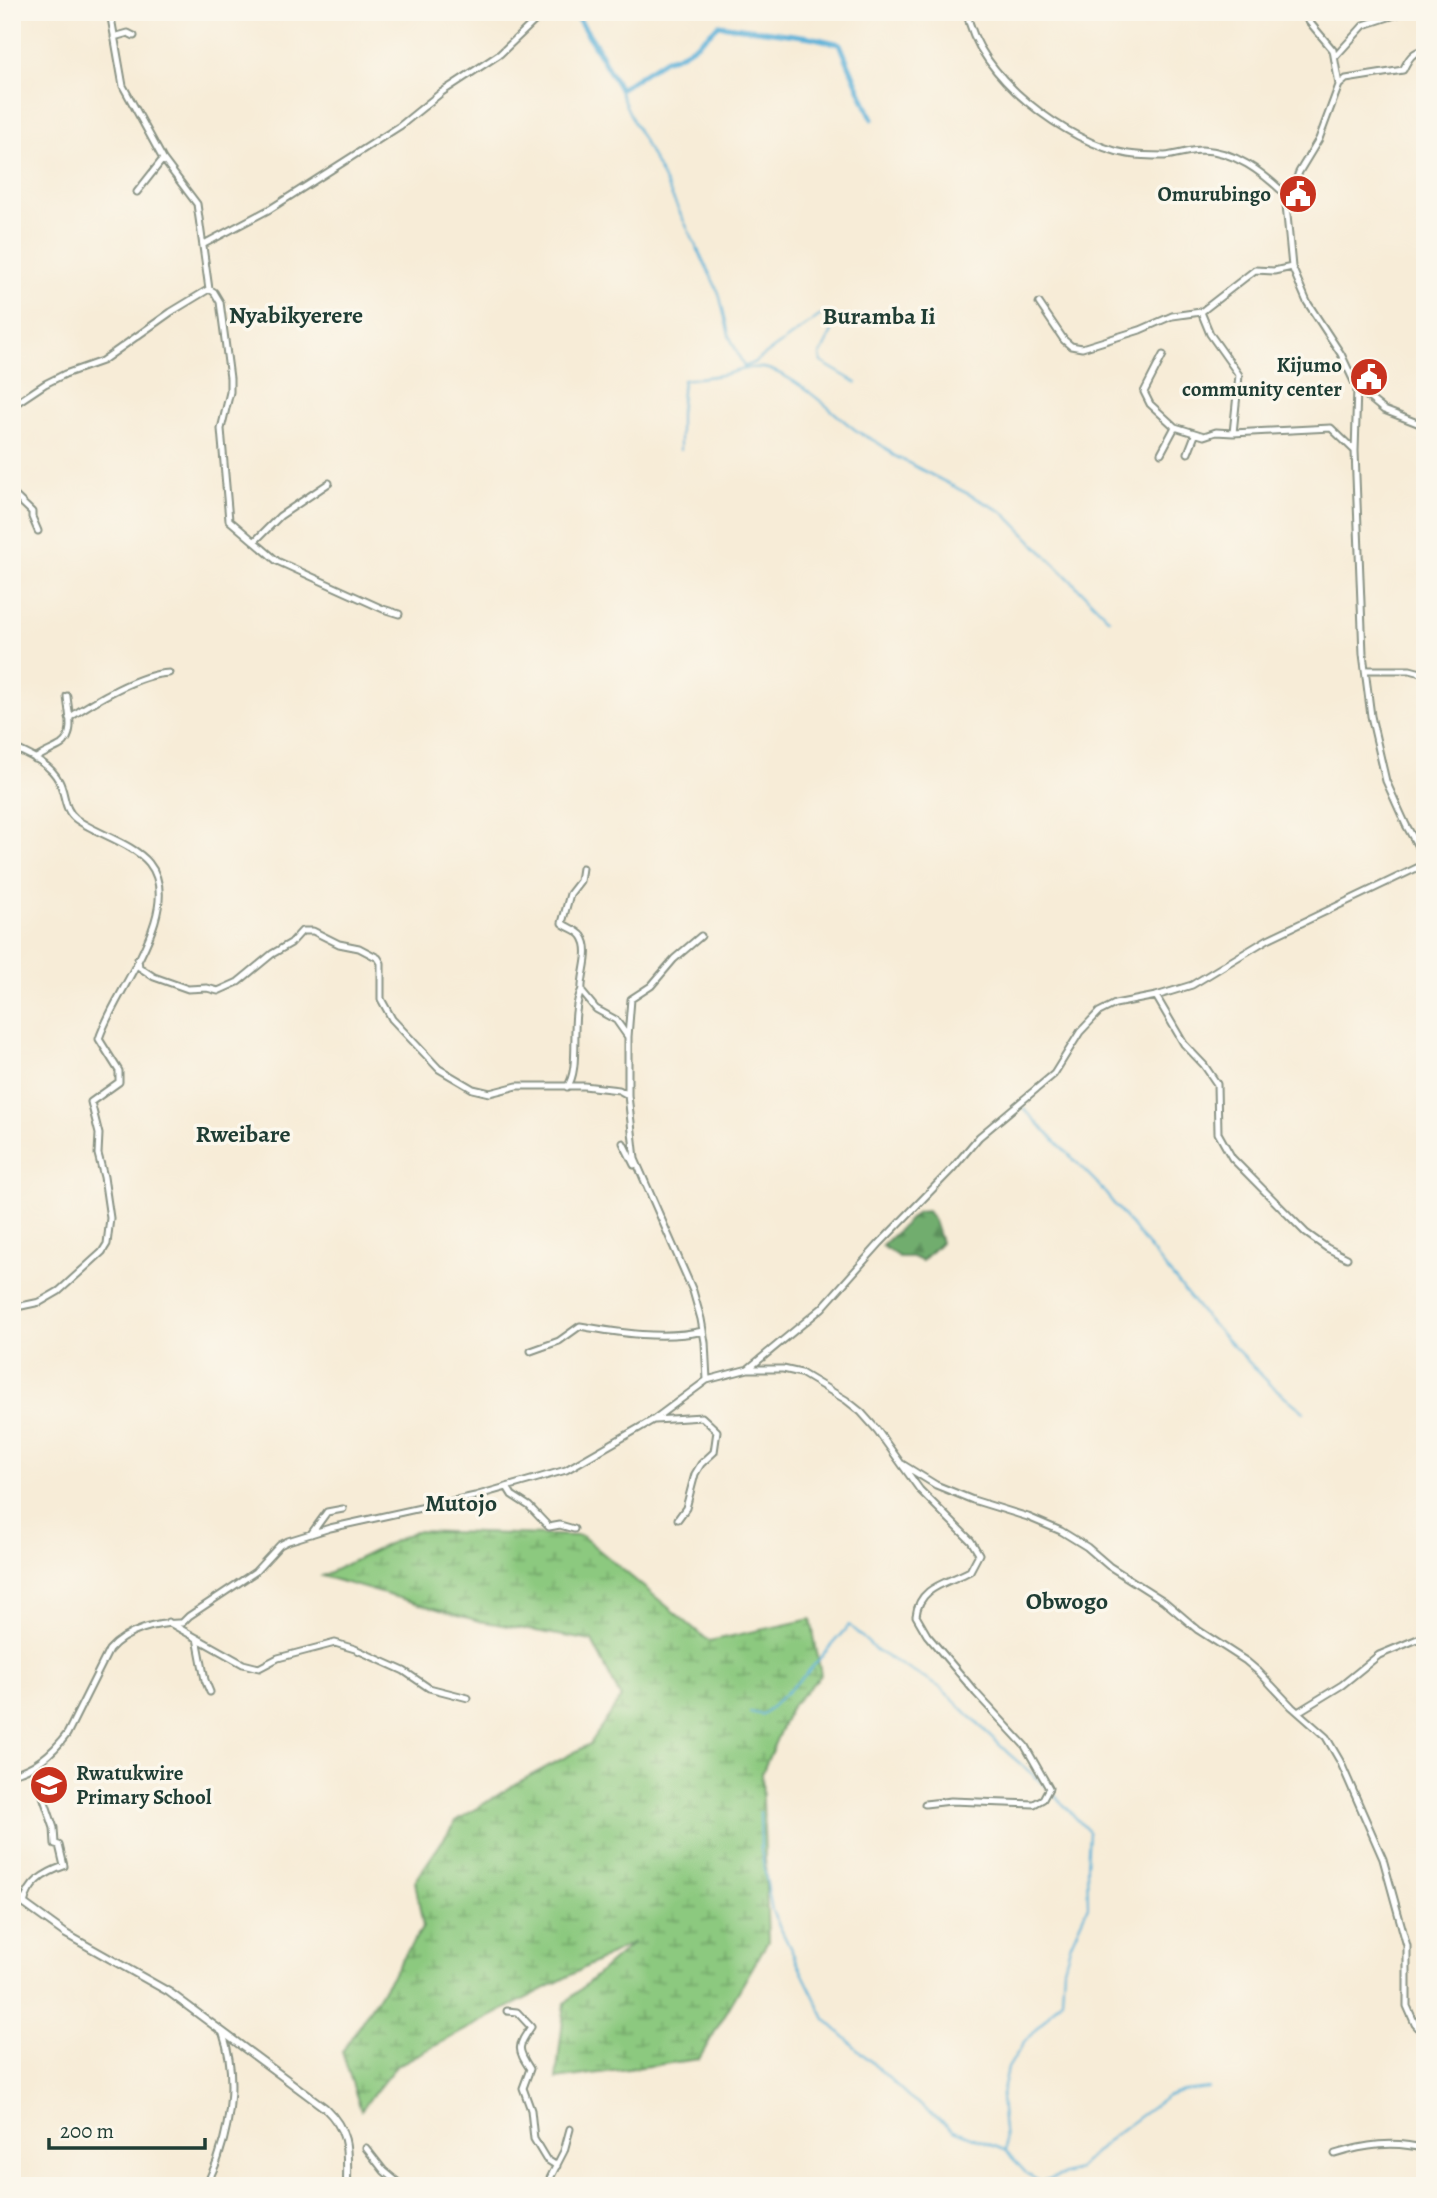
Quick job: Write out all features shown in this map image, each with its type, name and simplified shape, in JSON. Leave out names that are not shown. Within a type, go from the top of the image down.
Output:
[{"type":"street","points":[[110,12],[123,86],[163,159],[197,204],[209,289]]},
{"type":"street","points":[[204,244],[270,209],[400,126],[442,92],[500,54],[544,12]]},
{"type":"street","points":[[967,12],[974,35],[999,75],[1023,98],[1087,140],[1112,150],[1141,156],[1166,156],[1203,150],[1227,155],[1252,166],[1285,194],[1292,267],[1307,302],[1341,354],[1357,388],[1384,410],[1425,426]]},
{"type":"street","points":[[1285,194],[1293,189],[1299,172],[1319,139],[1339,85],[1333,50],[1301,12]]},
{"type":"street","points":[[1335,57],[1364,25],[1404,12]]},
{"type":"street","points":[[114,37],[128,33],[134,36]]},
{"type":"street","points":[[1339,85],[1346,79],[1403,70],[1409,58],[1418,51],[1425,50]]},
{"type":"street","points":[[137,192],[163,159]]},
{"type":"street","points":[[1038,303],[1064,340],[1071,346],[1082,348],[1140,330],[1172,316],[1201,312],[1255,270],[1274,271],[1292,267]]},
{"type":"street","points":[[12,406],[45,384],[103,361],[209,289]]},
{"type":"street","points":[[209,289],[220,302],[230,378],[230,392],[221,429],[228,494],[227,517],[231,524],[277,561],[383,609],[400,614]]},
{"type":"street","points":[[1201,312],[1210,334],[1239,375],[1233,433]]},
{"type":"street","points":[[1163,355],[1144,396],[1175,427],[1195,435],[1331,428],[1355,451]]},
{"type":"street","points":[[748,1369],[822,1308],[979,1137],[1054,1074],[1089,1020],[1115,1004],[1192,985],[1268,939],[1425,861],[1386,781],[1371,716],[1366,670],[1355,451],[1357,388]]},
{"type":"street","points":[[1160,453],[1175,427]]},
{"type":"street","points":[[1188,453],[1195,435]]},
{"type":"street","points":[[255,541],[280,516],[329,483]]},
{"type":"street","points":[[12,493],[32,512],[38,531]]},
{"type":"street","points":[[1366,670],[1410,670],[1425,674]]},
{"type":"street","points":[[69,718],[92,703],[154,673],[169,673]]},
{"type":"street","points":[[35,759],[60,745],[68,737],[67,696]]},
{"type":"street","points":[[12,747],[43,763],[59,780],[66,807],[71,814],[148,861],[158,878],[160,891],[159,904],[145,946],[99,1039],[119,1071],[119,1082],[91,1102],[100,1134],[98,1154],[110,1218],[109,1238],[102,1252],[59,1291],[40,1302],[12,1308]]},
{"type":"street","points":[[567,1087],[574,1064],[576,1001],[582,989],[585,963],[584,940],[576,931],[562,923],[562,917],[572,890],[580,881],[582,869]]},
{"type":"street","points":[[138,959],[139,967],[153,977],[188,989],[207,988],[218,991],[239,982],[307,929],[339,944],[359,948],[377,958],[381,963],[381,999],[391,1019],[439,1069],[458,1081],[490,1093],[517,1086],[609,1088],[628,1095]]},
{"type":"street","points":[[701,936],[674,959],[651,986],[631,999],[628,1095],[637,1164],[661,1213],[693,1291],[703,1331],[707,1380]]},
{"type":"street","points":[[582,989],[596,1009],[616,1020],[628,1037]]},
{"type":"street","points":[[1156,996],[1184,1044],[1217,1084],[1217,1133],[1232,1158],[1306,1233],[1347,1258]]},
{"type":"street","points":[[623,1143],[629,1158],[634,1165],[637,1164]]},
{"type":"street","points":[[531,1351],[559,1341],[580,1326],[627,1333],[684,1335],[703,1331]]},
{"type":"street","points":[[12,1774],[37,1765],[59,1745],[109,1650],[116,1642],[130,1634],[168,1622],[182,1623],[256,1572],[280,1545],[311,1534],[507,1487],[566,1470],[653,1420],[707,1380],[748,1369],[783,1370],[801,1373],[818,1381],[861,1412],[920,1490],[971,1541],[979,1554],[970,1572],[937,1585],[923,1597],[916,1610],[919,1623],[976,1693],[1025,1746],[1049,1785],[1047,1794],[1034,1804],[951,1801],[925,1804]]},
{"type":"street","points":[[653,1420],[702,1417],[717,1431],[714,1452],[695,1474],[686,1508],[678,1519]]},
{"type":"street","points":[[902,1464],[936,1485],[1028,1517],[1061,1531],[1087,1547],[1110,1566],[1164,1601],[1198,1630],[1246,1661],[1326,1737],[1333,1747],[1383,1859],[1407,1946],[1407,2006],[1415,2024],[1425,2035]]},
{"type":"street","points":[[507,1487],[512,1495],[528,1506],[549,1527],[560,1525],[574,1529]]},
{"type":"street","points":[[311,1534],[327,1512],[343,1509]]},
{"type":"street","points":[[168,1622],[243,1664],[259,1668],[278,1658],[335,1643],[404,1671],[429,1688],[468,1698]]},
{"type":"street","points":[[1298,1712],[1342,1685],[1379,1655],[1425,1636]]},
{"type":"street","points":[[197,1638],[210,1692]]},
{"type":"street","points":[[24,1905],[30,1886],[64,1866],[59,1845],[55,1844],[54,1828],[43,1796]]},
{"type":"street","points":[[12,1883],[24,1905]]},
{"type":"street","points":[[12,1895],[66,1934],[149,1980],[334,2117],[341,2126],[346,2143],[347,2186]]},
{"type":"street","points":[[507,2011],[517,2012],[531,2026],[522,2039],[520,2048],[520,2056],[530,2070],[523,2088],[531,2110],[534,2139],[546,2159],[557,2166]]},
{"type":"street","points":[[207,2186],[210,2173],[219,2157],[232,2090],[223,2034]]},
{"type":"street","points":[[546,2186],[557,2166],[570,2129]]},
{"type":"street","points":[[1335,2154],[1369,2145],[1387,2144],[1425,2149]]},
{"type":"street","points":[[366,2148],[384,2171],[402,2186]]},
{"type":"street","points":[[129,2186],[150,2182],[174,2186]]},
{"type":"green space","points":[[927,1211],[934,1221],[941,1242],[922,1261],[912,1257],[899,1257],[882,1246],[917,1212]]},
{"type":"green space","points":[[415,1531],[582,1536],[709,1641],[811,1619],[821,1675],[790,1708],[762,1773],[768,1941],[699,2059],[556,2079],[565,2003],[634,1942],[396,2066],[361,2110],[342,2052],[423,1927],[415,1881],[456,1821],[522,1780],[590,1744],[621,1698],[592,1641],[479,1621],[322,1576]]},
{"type":"waterway","points":[[574,12],[620,89],[666,59],[687,51],[719,25],[810,37],[840,44],[872,119]]},
{"type":"waterway","points":[[576,12],[598,45],[719,293],[729,335],[744,367],[825,312],[832,332],[820,355],[821,362],[857,383]]},
{"type":"waterway","points":[[680,450],[683,380],[756,367],[779,373],[791,379],[858,432],[893,455],[1003,512],[1109,619]]},
{"type":"waterway","points":[[1023,1108],[1097,1183],[1207,1319],[1270,1384],[1304,1412]]},
{"type":"waterway","points":[[750,1712],[763,1715],[807,1673],[849,1625],[877,1651],[941,1688],[1046,1786]]},
{"type":"waterway","points":[[1006,2151],[1001,2099],[1008,2068],[1023,2044],[1062,1999],[1064,1968],[1071,1943],[1088,1906],[1089,1832],[1050,1790]]},
{"type":"waterway","points":[[760,1812],[761,1850],[772,1911],[825,2019],[909,2097],[954,2130],[1006,2151],[1026,2173],[1040,2182],[1077,2170],[1113,2136],[1166,2097],[1183,2091],[1208,2088]]},
{"type":"place","name":"Omurubingo","points":[[1298,194]]},
{"type":"place","name":"Kijumo community center","points":[[1369,377]]},
{"type":"place","name":"Rwatukwire Primary School","points":[[49,1785]]},
{"type":"district","name":"Nyabikyerere","points":[[296,315]]},
{"type":"district","name":"Buramba Ii","points":[[879,316]]},
{"type":"district","name":"Rweibare","points":[[243,1134]]},
{"type":"district","name":"Mutojo","points":[[461,1503]]},
{"type":"district","name":"Obwogo","points":[[1067,1601]]}]
